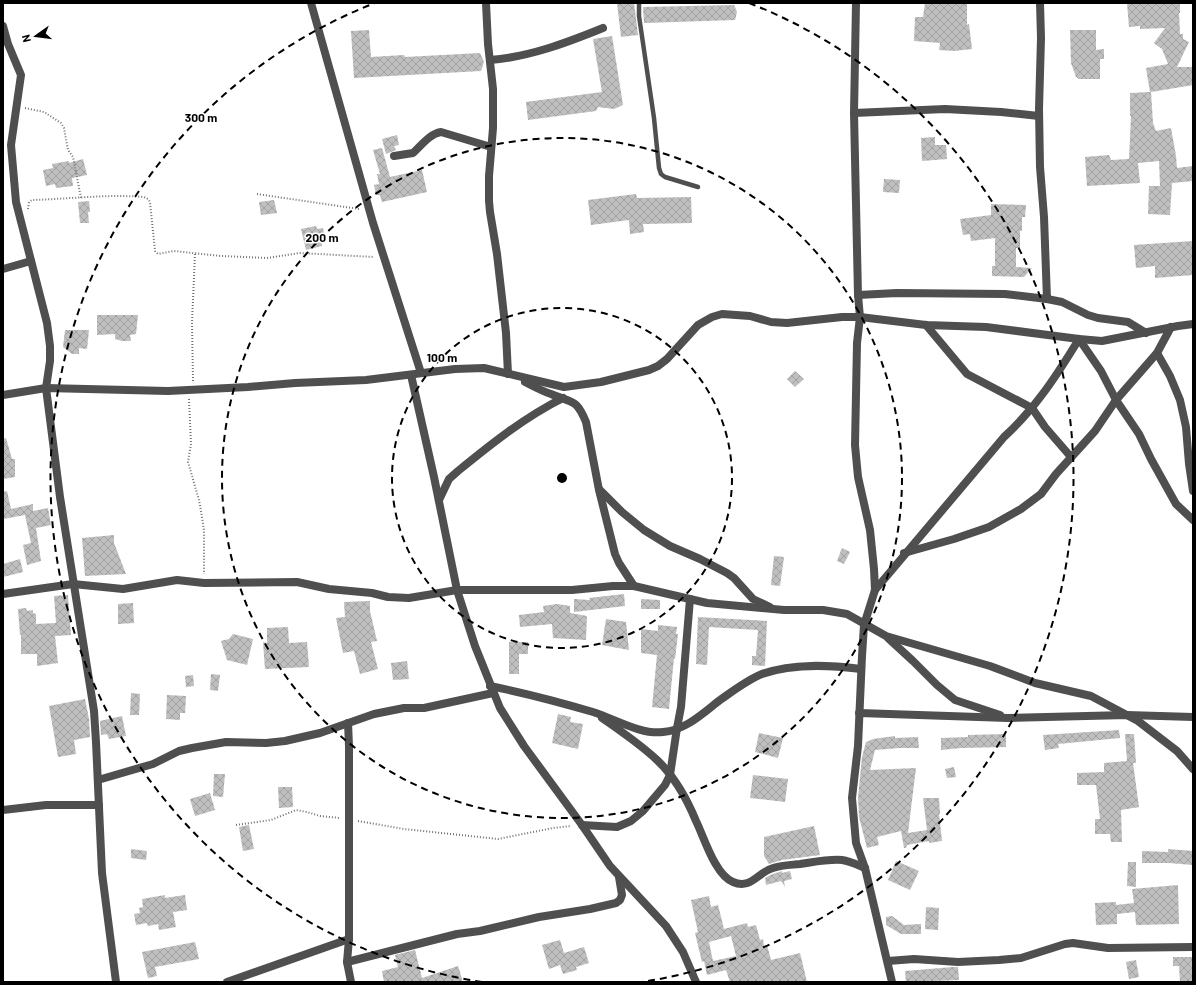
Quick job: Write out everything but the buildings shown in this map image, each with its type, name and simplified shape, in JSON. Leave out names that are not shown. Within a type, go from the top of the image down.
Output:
[{"type":"street","points":[[310,3],[370,211],[421,373]]},
{"type":"street","points":[[486,3],[493,128],[489,176],[490,212],[497,254],[509,375]]},
{"type":"street","points":[[856,3],[854,113],[858,295],[860,317],[857,342],[855,445],[858,477],[870,530],[875,590],[864,625],[858,746],[852,798],[856,843],[865,868],[892,982]]},
{"type":"street","points":[[1040,3],[1040,167],[1044,217],[1047,299]]},
{"type":"street","points":[[3,26],[5,44],[20,69],[21,75],[11,145],[12,169],[16,202],[47,323],[50,346],[50,361],[46,388],[60,497],[94,711],[102,873],[116,982]]},
{"type":"street","points":[[490,60],[532,53],[603,28]]},
{"type":"street","points":[[854,113],[945,109],[1039,116]]},
{"type":"street","points":[[394,156],[413,153],[420,145],[435,134],[441,132],[491,147]]},
{"type":"street","points":[[3,269],[31,261]]},
{"type":"street","points":[[858,295],[897,293],[1005,294],[1047,299],[1062,302],[1088,315],[1098,318],[1128,322],[1146,332]]},
{"type":"street","points":[[3,395],[46,388],[168,391],[248,387],[295,383],[366,380],[475,367],[564,387],[601,382],[649,370],[667,359],[698,325],[712,317],[722,314],[750,316],[771,322],[787,323],[842,317],[860,317],[926,325],[986,327],[1102,341],[1170,327],[1193,324]]},
{"type":"street","points":[[926,325],[967,374],[1032,408],[1045,427],[1071,457]]},
{"type":"street","points":[[904,553],[942,543],[989,527],[1022,509],[1041,494],[1071,457],[1095,431],[1116,400],[1157,353],[1170,327]]},
{"type":"street","points":[[875,590],[904,553],[1004,437],[1032,408],[1052,382],[1079,339]]},
{"type":"street","points":[[1079,339],[1101,371],[1116,400],[1139,434],[1176,504],[1193,520]]},
{"type":"street","points":[[1157,353],[1170,376],[1180,400],[1186,427],[1193,491]]},
{"type":"street","points":[[411,375],[439,500],[457,590],[465,618],[500,708],[524,746],[610,866],[666,926],[683,952],[696,982]]},
{"type":"street","points":[[509,375],[552,395],[571,400],[582,413],[586,422],[599,490],[615,554],[634,586]]},
{"type":"street","points":[[439,500],[449,479],[458,471],[521,423],[563,398]]},
{"type":"street","points":[[599,490],[644,530],[670,546],[727,573],[734,578],[753,599],[774,609]]},
{"type":"street","points":[[3,594],[73,584],[123,589],[177,580],[204,583],[297,582],[329,589],[388,597],[409,598],[457,590],[572,590],[613,586],[634,586],[707,603],[774,609],[841,612],[886,636],[990,666],[1035,683],[1091,696],[1138,721],[1153,731],[1176,751],[1193,769]]},
{"type":"street","points":[[582,825],[617,827],[631,821],[643,811],[665,785],[670,776],[681,707],[690,599]]},
{"type":"street","points":[[886,636],[914,661],[937,686],[955,700],[1008,718]]},
{"type":"street","points":[[98,780],[152,764],[178,751],[226,742],[266,743],[286,741],[320,733],[374,714],[404,708],[424,708],[492,690],[550,699],[593,712],[644,731],[655,733],[665,732],[688,724],[722,699],[761,675],[775,670],[814,666],[834,666],[861,669]]},
{"type":"street","points":[[593,712],[657,760],[684,795],[697,822],[707,849],[724,876],[732,882],[743,884],[751,883],[772,868],[832,860],[844,860],[865,868]]},
{"type":"street","points":[[859,713],[1008,718],[1127,715],[1193,717]]},
{"type":"street","points":[[348,723],[349,939],[347,962],[351,982]]},
{"type":"street","points":[[3,810],[46,805],[99,805]]},
{"type":"street","points":[[347,962],[457,934],[480,931],[539,917],[590,909],[616,903],[620,900],[622,895],[619,876]]},
{"type":"street","points":[[227,982],[349,939]]},
{"type":"street","points":[[888,961],[914,959],[958,962],[1006,960],[1021,958],[1065,944],[1073,943],[1108,948],[1193,947]]},
{"type":"lane","points":[[639,3],[639,16],[654,118],[659,168],[661,174],[665,178],[698,187]]},
{"type":"path","points":[[16,106],[44,112],[61,123],[64,128],[68,150],[74,159],[81,198]]},
{"type":"path","points":[[257,194],[370,211]]},
{"type":"path","points":[[28,214],[29,202],[32,200],[132,196],[146,197],[150,202],[155,252],[158,254],[174,252],[267,258],[300,253],[360,256],[385,259]]},
{"type":"path","points":[[195,254],[192,322],[191,444],[188,462],[199,500],[204,531],[204,583]]},
{"type":"path","points":[[236,824],[271,820],[296,810],[320,816],[349,819],[404,829],[498,839],[553,828],[582,825]]}]
